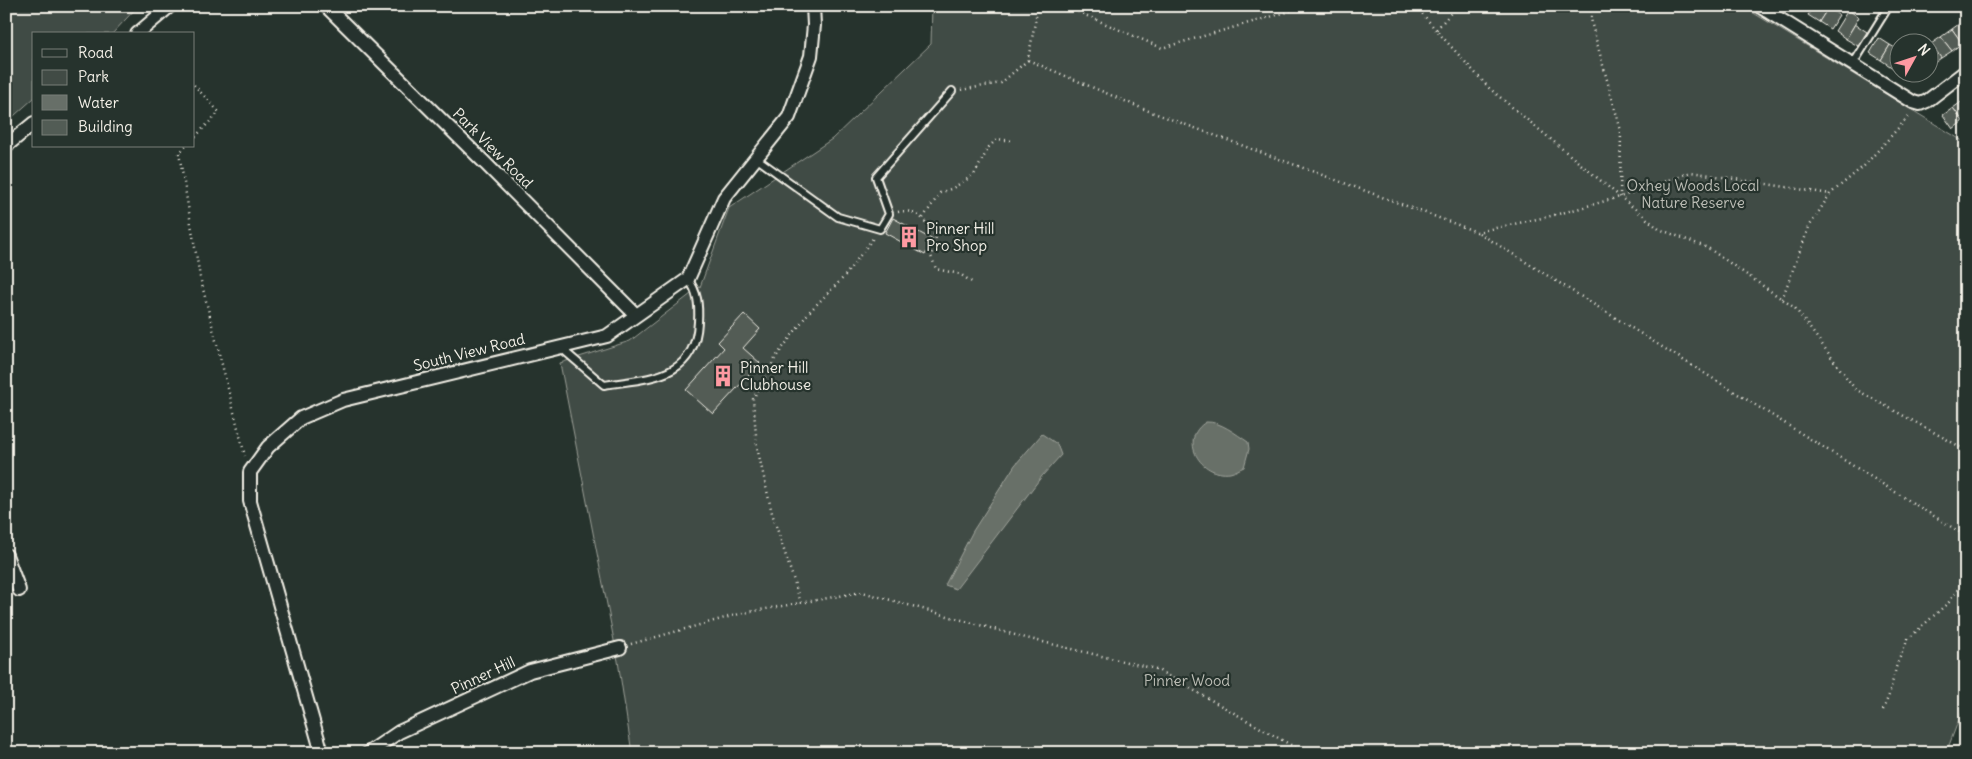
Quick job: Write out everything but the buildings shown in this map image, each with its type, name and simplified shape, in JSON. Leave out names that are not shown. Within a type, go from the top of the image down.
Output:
[{"type":"street","points":[[139,32],[170,6]]},
{"type":"street","name":"Park View Road","points":[[326,6],[636,315]]},
{"type":"street","points":[[688,279],[724,198],[789,117],[810,56],[814,25],[813,6]]},
{"type":"street","points":[[1759,6],[1913,102],[1920,104],[1927,101],[1966,71]]},
{"type":"street","points":[[6,146],[32,125]]},
{"type":"street","name":"South View Road","points":[[252,469],[268,447],[301,418],[343,400],[607,336],[688,279]]},
{"type":"street","points":[[252,469],[250,472],[250,501],[322,753]]},
{"type":"street","points":[[6,555],[19,590]]},
{"type":"street","name":"Pinner Hill","points":[[368,753],[399,732],[530,671],[620,648]]},
{"type":"lane","points":[[1853,64],[1889,6]]},
{"type":"lane","points":[[756,158],[838,217],[880,230],[889,214],[876,177],[952,91]]},
{"type":"lane","points":[[560,347],[604,385],[660,376],[674,370],[687,357],[693,345],[698,326],[696,289],[688,279]]},
{"type":"path","points":[[952,91],[1001,83],[1028,60],[1038,6]]},
{"type":"path","points":[[1064,6],[1162,48],[1308,6]]},
{"type":"path","points":[[1416,6],[1489,88],[1659,229],[1708,248],[1795,308],[1855,389],[1966,450]]},
{"type":"path","points":[[1436,30],[1457,6]]},
{"type":"path","points":[[1590,6],[1592,25],[1620,131],[1620,197]]},
{"type":"path","points":[[1028,60],[1146,110],[1477,232],[1966,536]]},
{"type":"path","points":[[195,86],[219,112],[195,137]]},
{"type":"path","points":[[1782,299],[1808,226],[1830,194],[1864,166],[1920,104]]},
{"type":"path","points":[[923,218],[940,193],[953,188],[974,175],[989,147],[997,138],[1013,141]]},
{"type":"path","points":[[184,148],[179,153],[200,276],[244,455],[252,469]]},
{"type":"path","points":[[1477,232],[1551,216],[1620,197],[1691,172],[1830,194]]},
{"type":"path","points":[[889,214],[908,210],[923,218],[936,237],[931,256],[936,270],[960,274],[973,283]]},
{"type":"path","points":[[801,603],[772,513],[756,447],[753,399],[776,357],[792,335],[810,312],[844,277],[880,230]]},
{"type":"path","points":[[1883,710],[1889,695],[1896,664],[1908,639],[1949,602],[1964,580]]},
{"type":"path","points":[[620,648],[743,614],[862,592],[1026,638],[1156,669],[1305,753]]},
{"type":"green space","points":[[6,6],[138,6],[114,32],[32,32],[32,100],[6,123]]},
{"type":"green space","points":[[932,6],[1742,6],[1966,143],[1966,701],[1946,753],[632,753],[618,661],[560,363],[630,341],[700,287],[729,208],[832,139],[931,44]]},
{"type":"water","points":[[1206,422],[1222,426],[1248,442],[1249,449],[1244,467],[1230,473],[1219,473],[1202,463],[1193,447],[1198,429]]},
{"type":"water","points":[[1042,434],[1057,444],[1061,455],[1042,476],[956,589],[945,585],[973,531],[1015,465]]},
{"type":"place","name":"Pinner Hill Pro Shop","points":[[909,237]]},
{"type":"place","name":"Pinner Hill Clubhouse","points":[[723,376]]},
{"type":"park label","name":"Oxhey Woods Local Nature Reserve","points":[[1693,194]]},
{"type":"park label","name":"Pinner Wood","points":[[1187,680]]}]
